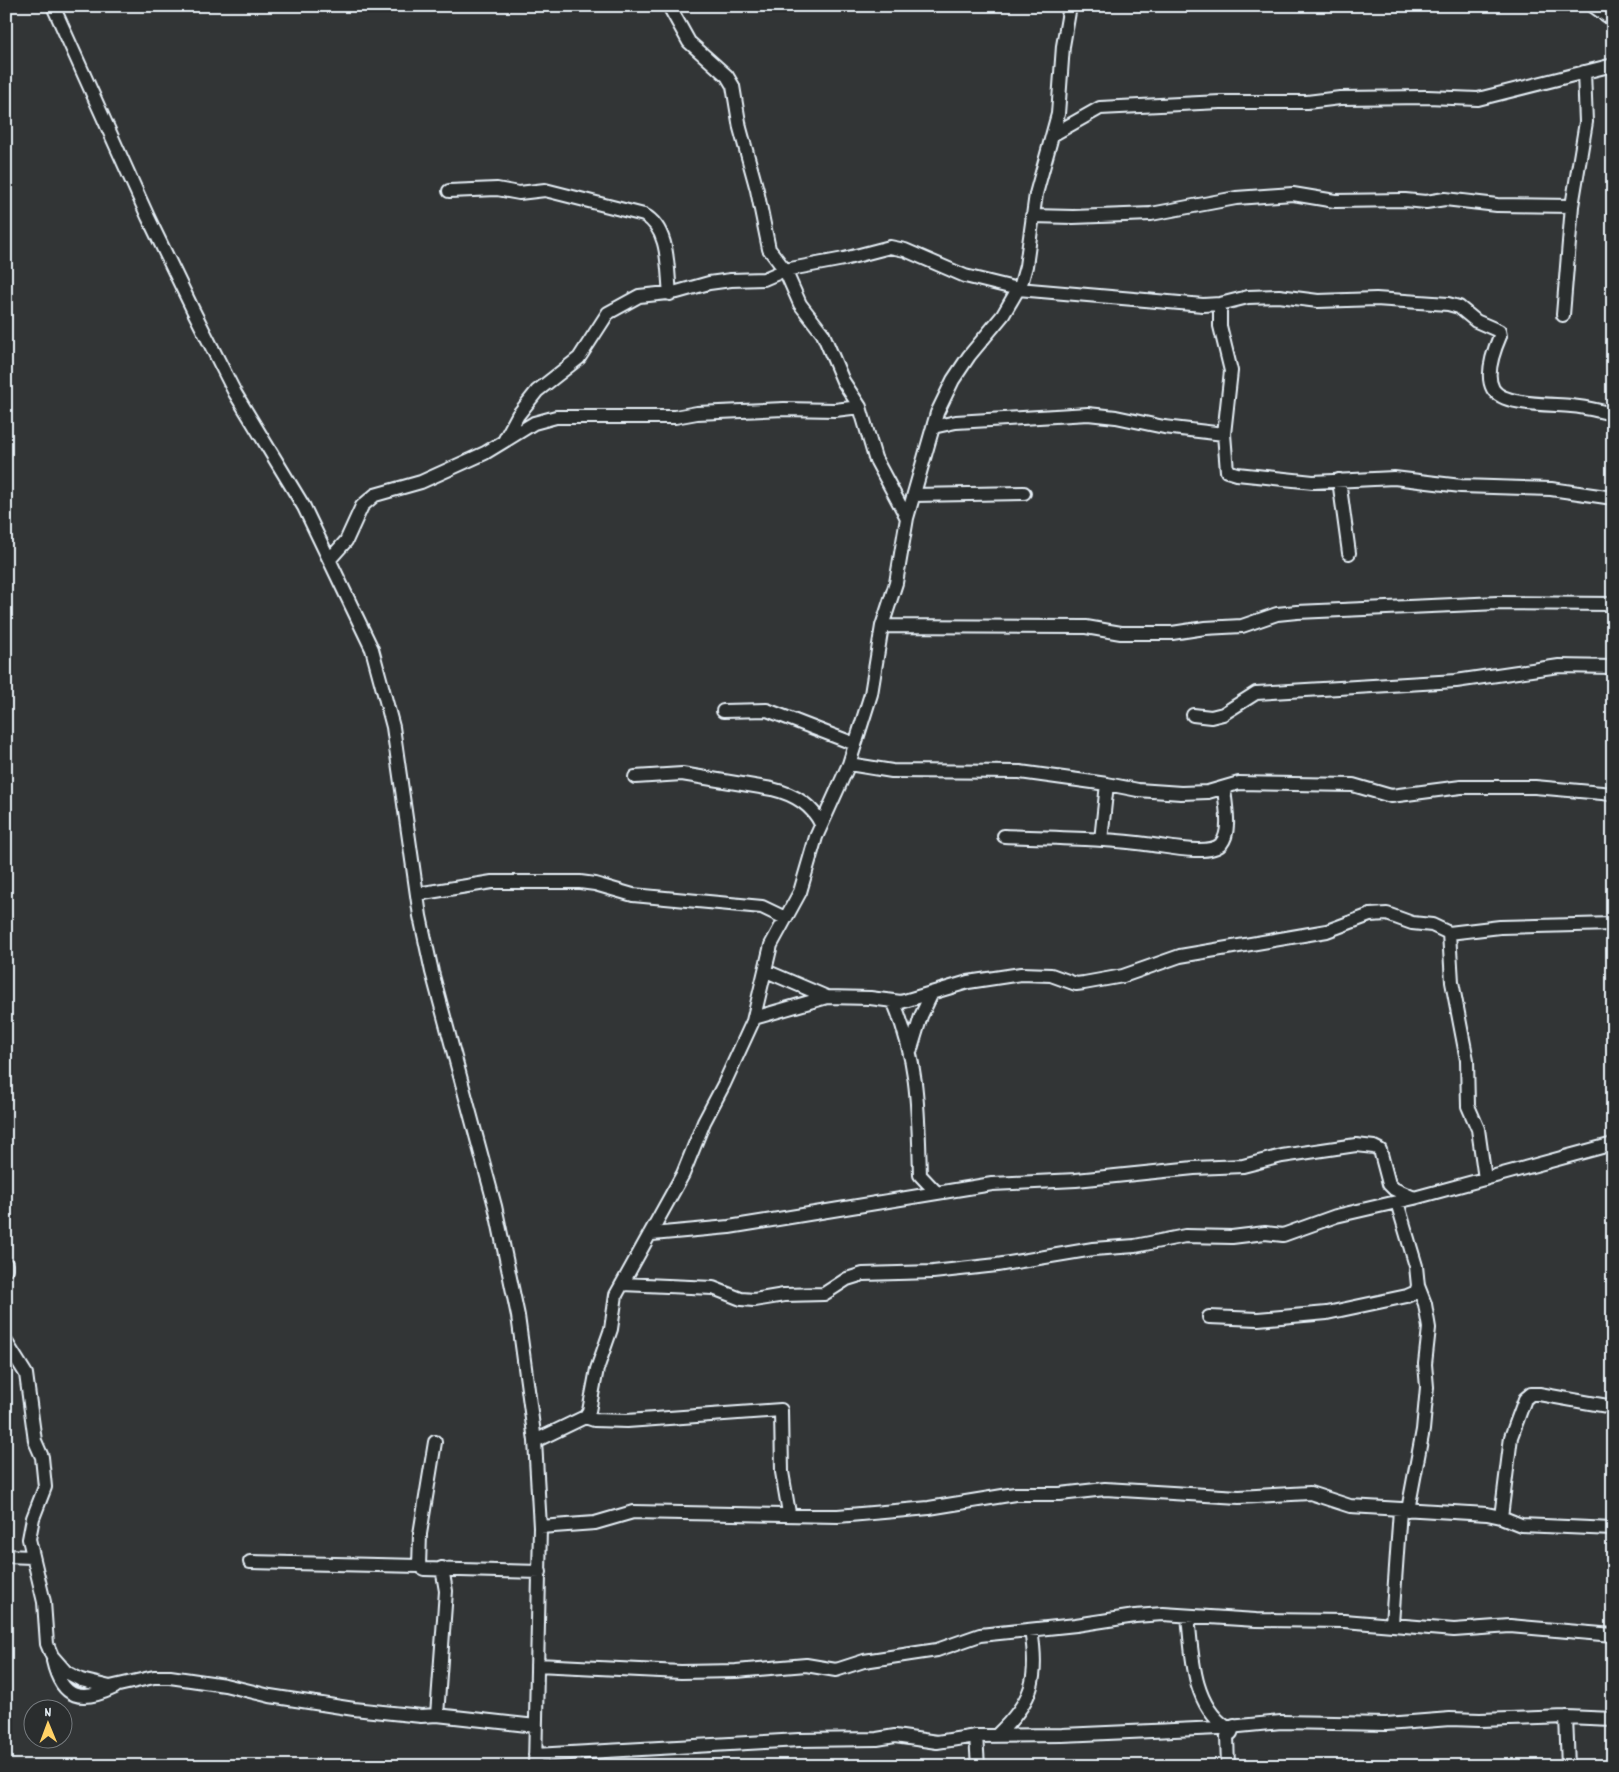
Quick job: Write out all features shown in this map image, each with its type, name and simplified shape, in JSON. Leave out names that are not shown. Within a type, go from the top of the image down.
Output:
[{"type":"street","points":[[53,6],[148,217],[193,310],[235,392],[304,507],[372,649],[393,726],[417,894],[432,972],[506,1253],[518,1316],[535,1441],[540,1527],[535,1760],[799,1740],[877,1739],[895,1736],[936,1742],[997,1735],[1062,1735],[1226,1729],[1281,1722],[1386,1724],[1450,1719],[1480,1720],[1566,1717],[1613,1719]]},
{"type":"street","points":[[669,6],[689,42],[727,76],[733,86],[740,128],[757,190],[769,249],[785,270],[800,304],[823,334],[844,381],[860,407],[875,458],[907,518]]},
{"type":"street","points":[[535,1441],[585,1417],[589,1411],[597,1369],[611,1329],[613,1304],[622,1284],[652,1234],[684,1174],[704,1122],[724,1084],[754,1018],[771,945],[800,892],[821,824],[849,764],[871,694],[882,626],[896,583],[907,518],[933,427],[953,380],[969,356],[1003,315],[1018,290],[1026,266],[1036,194],[1054,134],[1061,87],[1062,46],[1070,6]]},
{"type":"street","points":[[1593,6],[1613,20]]},
{"type":"street","points":[[1054,134],[1100,108],[1220,102],[1307,102],[1340,98],[1427,97],[1478,99],[1613,65]]},
{"type":"street","points":[[1563,315],[1572,206],[1586,122],[1584,72]]},
{"type":"street","points":[[448,191],[496,189],[519,193],[545,190],[644,215],[654,223],[664,242],[670,294]]},
{"type":"street","points":[[1032,216],[1073,217],[1151,214],[1236,198],[1294,194],[1335,201],[1405,200],[1426,202],[1445,199],[1505,205],[1572,206]]},
{"type":"street","points":[[504,441],[518,415],[537,391],[579,358],[608,313],[639,296],[670,294],[709,283],[764,279],[785,270],[844,260],[890,247],[905,250],[965,276],[1018,290],[1203,305],[1220,304],[1248,297],[1279,296],[1318,301],[1376,299],[1454,305],[1476,321],[1499,331],[1500,336],[1490,374],[1492,387],[1500,396],[1520,401],[1575,406],[1613,414]]},
{"type":"street","points":[[1220,304],[1220,326],[1231,371],[1224,434],[1227,471],[1286,480],[1394,478],[1461,486],[1551,489],[1613,498]]},
{"type":"street","points":[[330,559],[346,542],[362,506],[375,495],[421,482],[485,453],[534,424],[556,417],[675,417],[697,413],[784,409],[834,410],[860,407]]},
{"type":"street","points":[[933,427],[956,422],[1088,414],[1116,417],[1164,427],[1224,434]]},
{"type":"street","points":[[1339,480],[1349,553]]},
{"type":"street","points":[[914,495],[1024,494]]},
{"type":"street","points":[[882,626],[1086,627],[1121,632],[1172,633],[1205,628],[1248,625],[1276,614],[1297,612],[1498,603],[1613,604]]},
{"type":"street","points":[[1193,715],[1211,717],[1223,714],[1256,693],[1456,682],[1559,666],[1613,667]]},
{"type":"street","points":[[723,711],[767,710],[855,744]]},
{"type":"street","points":[[849,764],[892,771],[1020,772],[1138,790],[1181,793],[1208,792],[1224,788],[1233,783],[1353,785],[1391,796],[1461,787],[1535,787],[1613,794]]},
{"type":"street","points":[[635,777],[682,774],[722,779],[786,792],[814,811],[821,824]]},
{"type":"street","points":[[1101,840],[1107,784]]},
{"type":"street","points":[[1004,836],[1101,840],[1206,850],[1215,848],[1221,843],[1226,831],[1224,788]]},
{"type":"street","points":[[814,811],[828,809]]},
{"type":"street","points":[[417,894],[492,882],[580,882],[596,884],[633,895],[762,907],[774,911],[785,918]]},
{"type":"street","points":[[754,1018],[827,997],[870,998],[894,1003],[909,1001],[968,982],[1021,974],[1051,975],[1076,984],[1091,982],[1123,976],[1180,956],[1242,947],[1264,940],[1295,938],[1327,931],[1370,915],[1387,914],[1412,923],[1432,925],[1449,933],[1500,927],[1613,924]]},
{"type":"street","points":[[1449,933],[1452,982],[1467,1060],[1468,1106],[1478,1129],[1485,1179]]},
{"type":"street","points":[[766,971],[827,997]]},
{"type":"street","points":[[910,1051],[921,1016],[932,993]]},
{"type":"street","points":[[894,1003],[903,1024],[910,1051],[919,1114],[920,1175],[937,1193]]},
{"type":"street","points":[[622,1284],[713,1288],[741,1299],[754,1300],[784,1295],[824,1294],[847,1279],[863,1274],[933,1272],[997,1265],[1093,1249],[1135,1246],[1185,1236],[1232,1237],[1265,1233],[1283,1235],[1336,1216],[1414,1198],[1613,1144]]},
{"type":"street","points":[[652,1234],[729,1227],[992,1184],[1076,1180],[1194,1168],[1243,1166],[1282,1156],[1366,1145],[1380,1150],[1383,1154],[1389,1184],[1394,1189],[1414,1198]]},
{"type":"street","points":[[1392,1624],[1404,1510],[1426,1409],[1425,1364],[1429,1328],[1418,1294],[1409,1240],[1397,1202]]},
{"type":"street","points":[[6,1264],[6,1269]]},
{"type":"street","points":[[1209,1317],[1258,1319],[1295,1316],[1362,1307],[1418,1294]]},
{"type":"street","points":[[6,1342],[26,1374],[36,1441],[42,1457],[45,1487],[33,1518],[29,1539],[44,1602],[45,1632],[52,1656],[66,1672],[81,1680],[110,1686],[154,1677],[170,1677],[225,1685],[270,1696],[354,1709],[421,1716],[437,1715],[536,1726]]},
{"type":"street","points":[[1501,1516],[1511,1437],[1525,1399],[1531,1394],[1539,1394],[1613,1407]]},
{"type":"street","points":[[585,1417],[594,1420],[627,1421],[781,1410],[782,1472],[789,1513]]},
{"type":"street","points":[[419,1566],[420,1534],[434,1442]]},
{"type":"street","points":[[540,1527],[595,1523],[633,1512],[789,1513],[838,1516],[929,1508],[1015,1494],[1060,1494],[1105,1489],[1239,1497],[1310,1493],[1340,1504],[1501,1516],[1521,1525],[1613,1529]]},
{"type":"street","points":[[9,1556],[31,1551]]},
{"type":"street","points":[[250,1562],[419,1566],[424,1569],[540,1572]]},
{"type":"street","points":[[437,1715],[446,1591],[442,1568]]},
{"type":"street","points":[[537,1665],[681,1672],[806,1665],[836,1670],[864,1661],[937,1650],[980,1635],[1135,1616],[1188,1616],[1392,1624],[1454,1630],[1510,1626],[1613,1635]]},
{"type":"street","points":[[1188,1616],[1196,1676],[1204,1700],[1215,1719],[1226,1729],[1228,1766]]},
{"type":"street","points":[[997,1735],[1022,1709],[1030,1691],[1035,1662],[1031,1630]]},
{"type":"street","points":[[1566,1717],[1568,1766]]},
{"type":"street","points":[[976,1736],[978,1766]]}]
